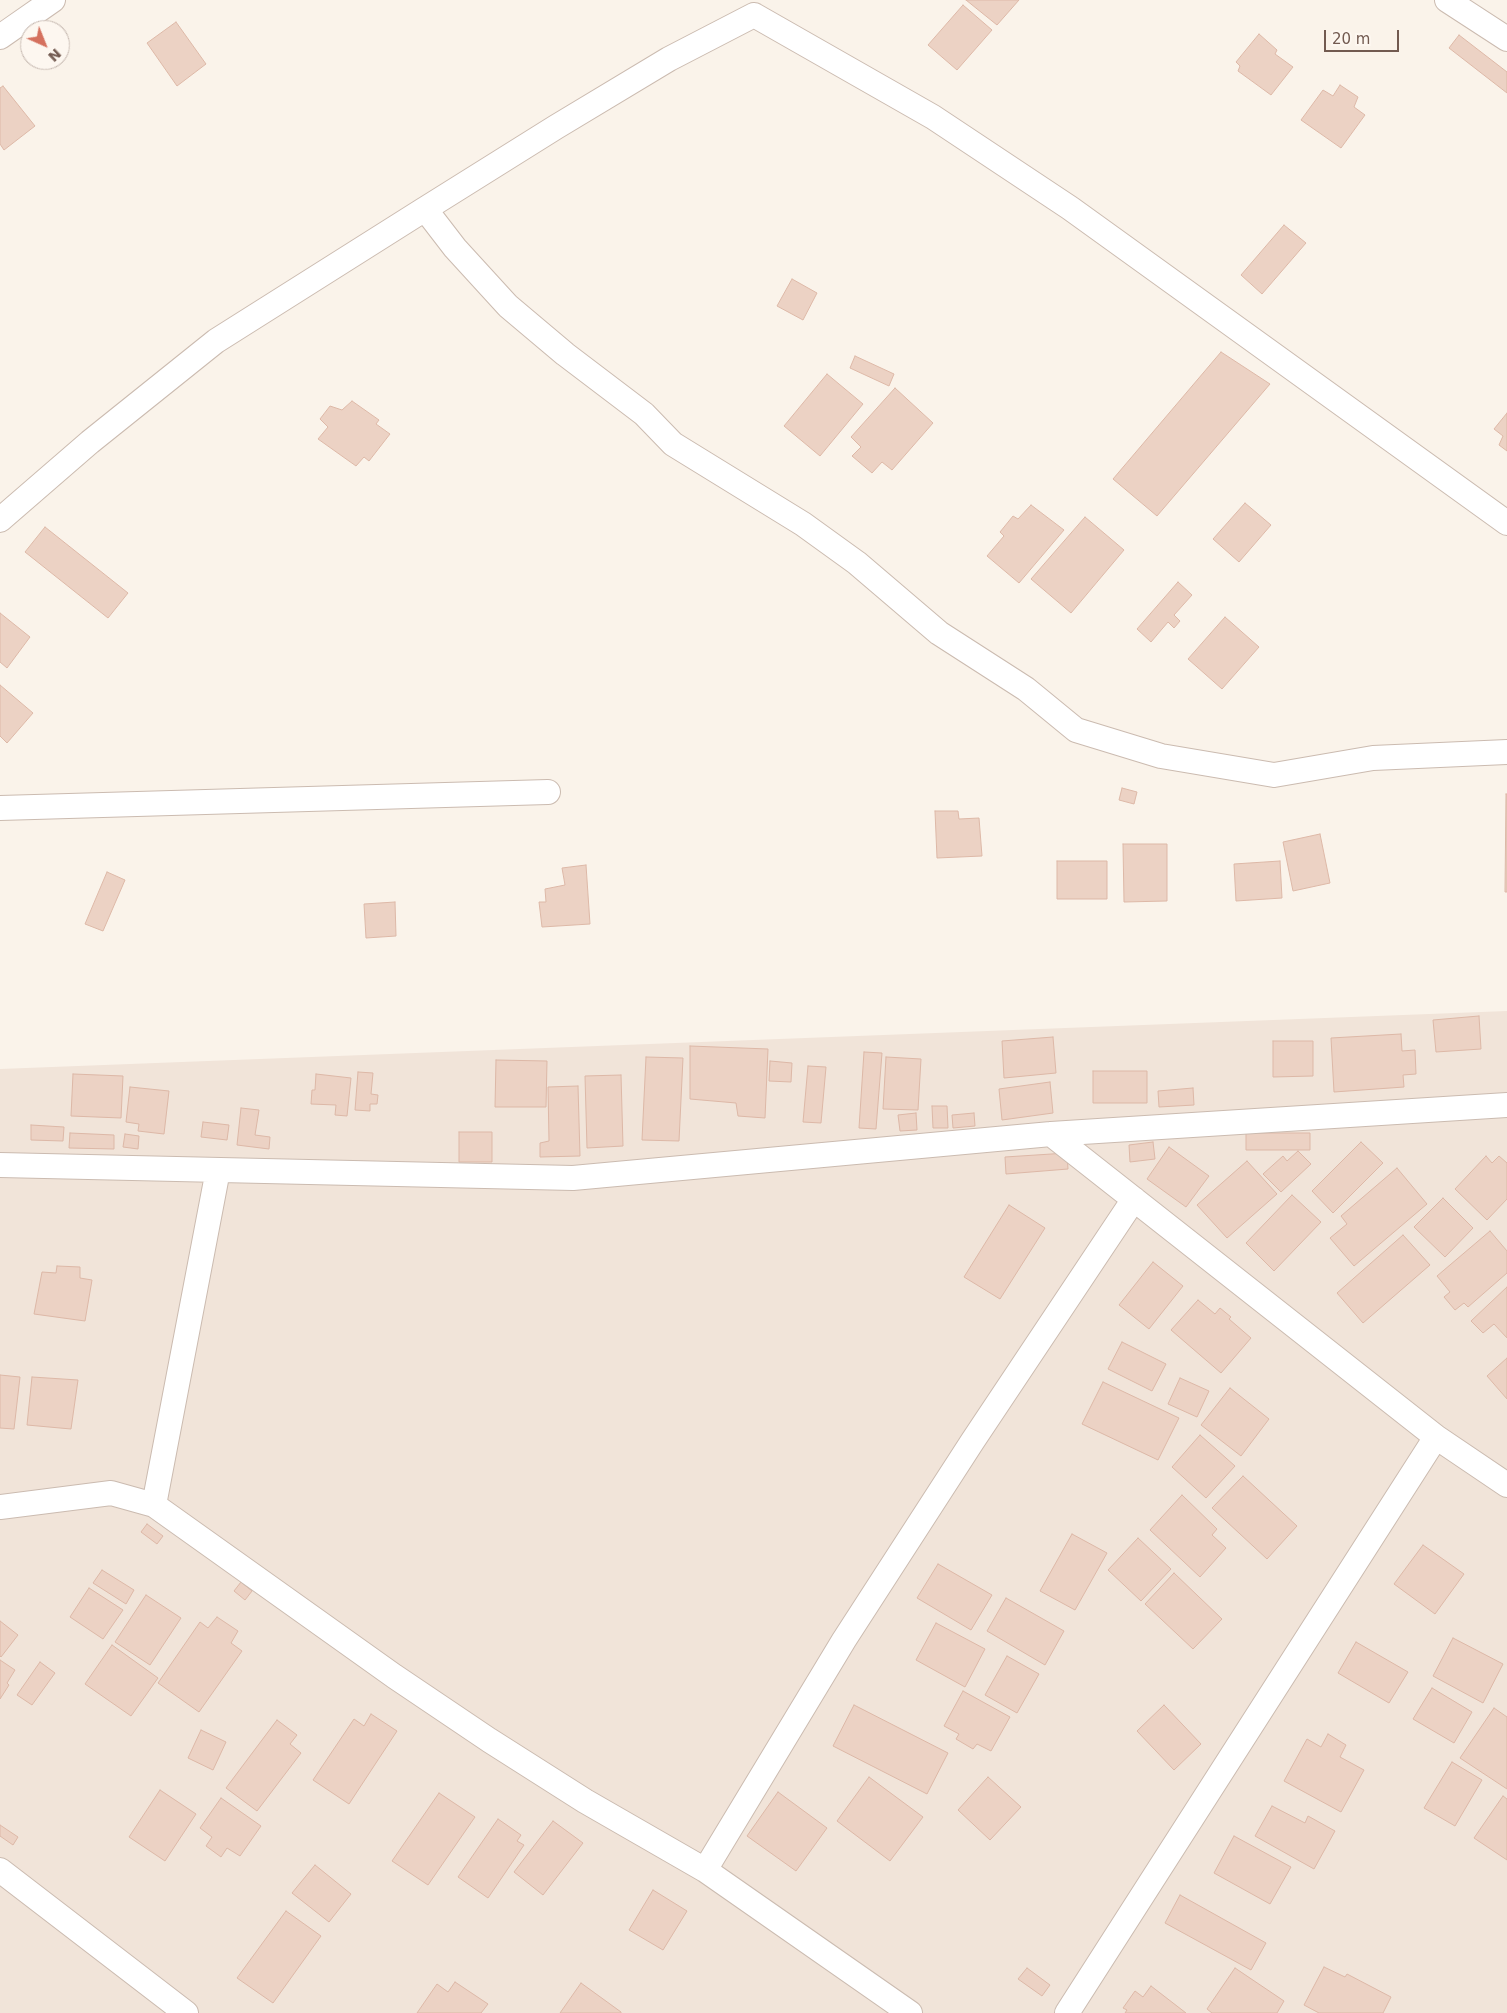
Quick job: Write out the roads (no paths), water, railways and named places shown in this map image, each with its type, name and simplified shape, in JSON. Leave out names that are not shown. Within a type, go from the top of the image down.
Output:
[{"type":"street","points":[[0,37],[53,0]]},
{"type":"street","points":[[1447,0],[1507,39]]},
{"type":"street","points":[[0,520],[90,442],[216,341],[556,127],[754,8],[934,117],[1070,208],[1507,523]]},
{"type":"street","points":[[425,210],[455,248],[508,306],[565,354],[644,414],[673,444],[803,524],[857,563],[939,633],[1026,689],[1076,730],[1161,756],[1274,775],[1373,758],[1507,752]]},
{"type":"street","points":[[0,808],[548,792]]},
{"type":"street","points":[[0,1165],[573,1178],[1051,1134],[1507,1105]]},
{"type":"street","points":[[1051,1134],[1436,1437],[1507,1485]]},
{"type":"street","points":[[154,1505],[218,1170]]},
{"type":"street","points":[[705,1870],[844,1640],[972,1442],[1134,1199]]},
{"type":"street","points":[[1067,2013],[1436,1437]]},
{"type":"street","points":[[0,1507],[111,1493],[154,1505],[394,1676],[489,1740],[584,1801],[705,1870],[910,2013]]},
{"type":"street","points":[[0,1870],[186,2013]]}]
